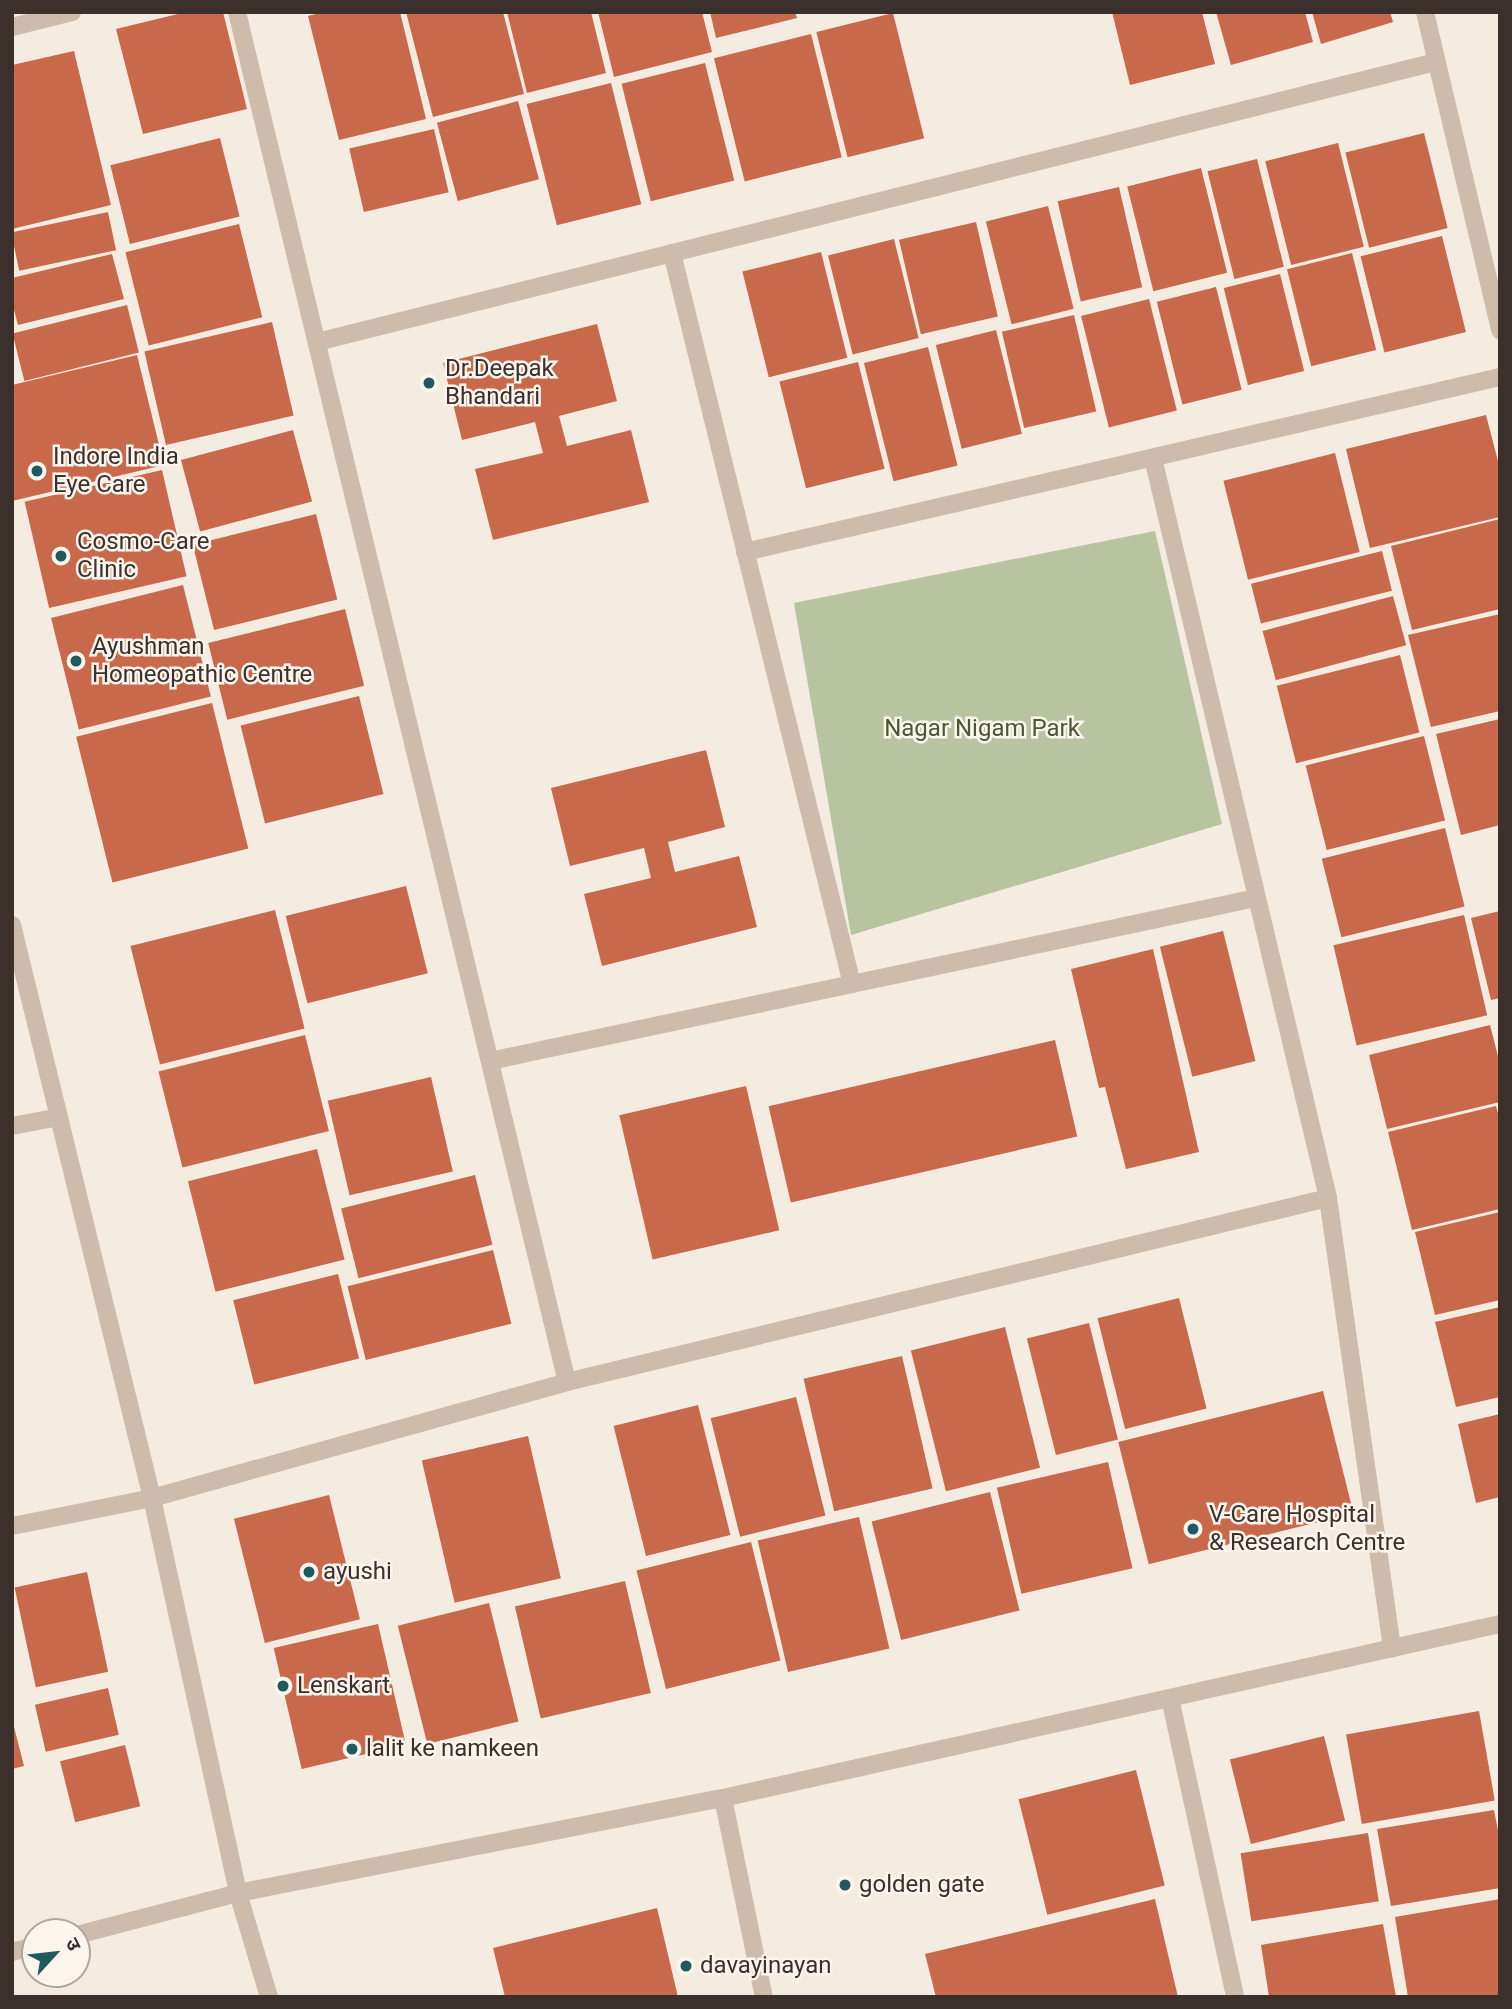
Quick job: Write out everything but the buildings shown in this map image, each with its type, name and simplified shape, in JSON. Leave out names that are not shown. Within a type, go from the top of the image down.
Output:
[{"type":"street","points":[[12,27],[72,12]]},
{"type":"street","points":[[237,12],[567,1382]]},
{"type":"street","points":[[1424,12],[1500,330]]},
{"type":"street","points":[[317,342],[1436,62]]},
{"type":"street","points":[[673,253],[852,984]]},
{"type":"street","points":[[745,552],[1500,377]]},
{"type":"street","points":[[1153,458],[1328,1198],[1392,1648]]},
{"type":"street","points":[[490,1061],[1256,898]]},
{"type":"street","points":[[12,925],[152,1498],[238,1893],[269,1997]]},
{"type":"street","points":[[12,1126],[59,1117]]},
{"type":"street","points":[[12,1526],[152,1498],[567,1382],[1328,1198]]},
{"type":"street","points":[[91,1931],[238,1893],[723,1798],[1500,1624]]},
{"type":"street","points":[[1170,1698],[1235,1997]]},
{"type":"street","points":[[723,1798],[764,1997]]},
{"type":"green space","name":"Nagar Nigam Park","points":[[1155,531],[1222,824],[851,935],[794,603]]},
{"type":"place","name":"Dr.Deepak Bhandari","points":[[429,383]]},
{"type":"place","name":"Indore India Eye Care","points":[[37,471]]},
{"type":"place","name":"Cosmo-Care Clinic","points":[[61,556]]},
{"type":"place","name":"Ayushman Homeopathic Centre","points":[[76,661]]},
{"type":"place","name":"V-Care Hospital & Research Centre","points":[[1193,1529]]},
{"type":"place","name":"ayushi","points":[[309,1572]]},
{"type":"place","name":"Lenskart","points":[[283,1686]]},
{"type":"place","name":"lalit ke namkeen","points":[[352,1749]]},
{"type":"place","name":"golden gate","points":[[845,1885]]},
{"type":"place","name":"davayinayan","points":[[686,1966]]}]
